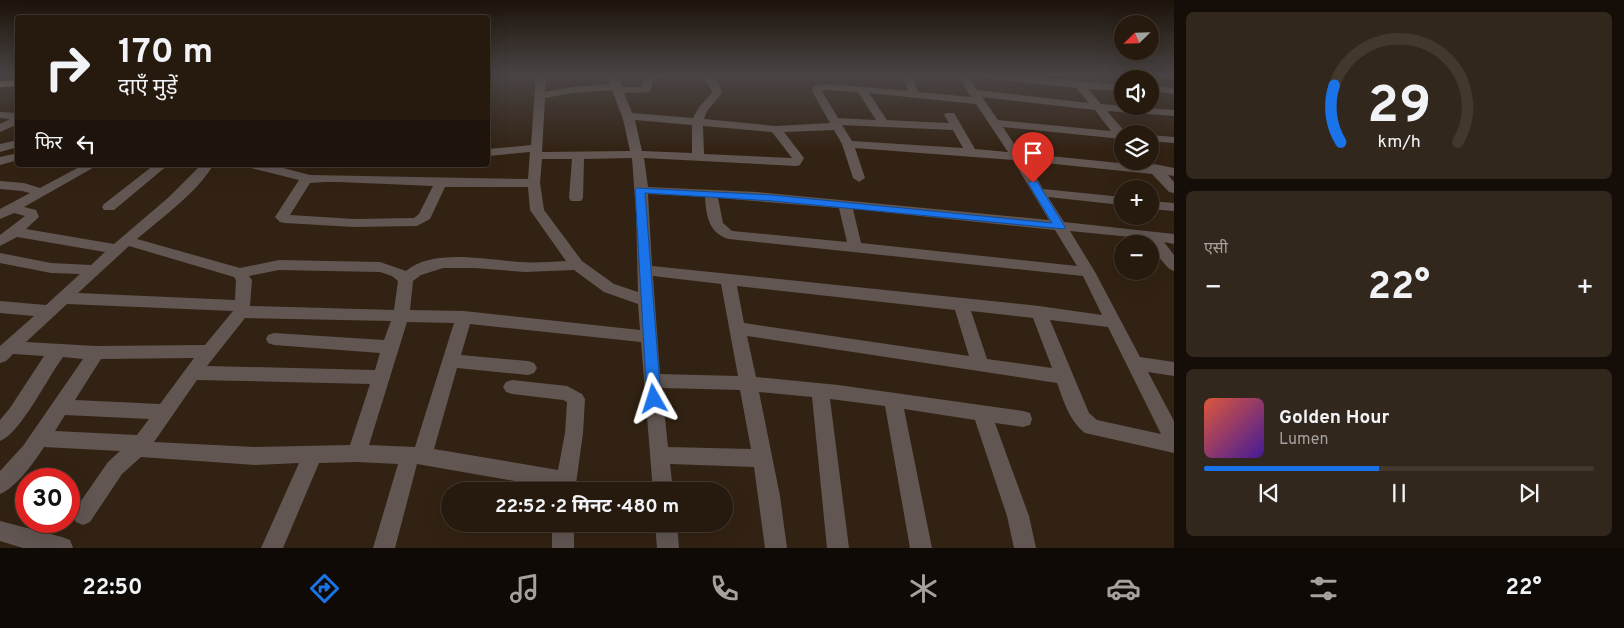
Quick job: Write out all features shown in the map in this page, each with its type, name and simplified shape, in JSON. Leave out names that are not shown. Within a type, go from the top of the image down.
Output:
[{"type":"street","points":[[539,101],[534,182],[537,210],[577,265],[609,288],[646,301]]},
{"type":"street","points":[[622,101],[628,116],[636,154],[640,190],[652,381],[662,482]]},
{"type":"street","points":[[698,157],[697,121],[702,110],[712,101]]},
{"type":"street","points":[[823,101],[848,144],[859,178]]},
{"type":"street","points":[[869,101],[883,122]]},
{"type":"street","points":[[980,101],[1017,156],[1088,272],[1174,440]]},
{"type":"street","points":[[1021,101],[1174,113]]},
{"type":"street","points":[[1093,101],[1114,126]]},
{"type":"street","points":[[0,115],[15,117]]},
{"type":"street","points":[[950,115],[971,152]]},
{"type":"street","points":[[628,116],[776,129],[836,123],[883,122],[957,127]]},
{"type":"street","points":[[0,129],[15,119]]},
{"type":"street","points":[[995,123],[1114,134]]},
{"type":"street","points":[[490,152],[535,152],[578,155],[636,154],[796,162],[798,158],[776,129]]},
{"type":"street","points":[[1159,139],[1174,140]]},
{"type":"street","points":[[0,148],[15,144]]},
{"type":"street","points":[[848,144],[1114,163]]},
{"type":"street","points":[[576,198],[578,155]]},
{"type":"street","points":[[0,161],[15,157]]},
{"type":"street","points":[[6,211],[88,167]]},
{"type":"street","points":[[109,207],[159,167]]},
{"type":"street","points":[[5,352],[93,270],[186,189],[206,167]]},
{"type":"street","points":[[264,167],[297,174],[308,179],[490,184],[534,182]]},
{"type":"street","points":[[1159,167],[1174,172]]},
{"type":"street","points":[[1156,170],[1174,189]]},
{"type":"street","points":[[308,179],[305,180],[282,214],[282,218],[354,223],[417,222],[425,216],[441,182]]},
{"type":"street","points":[[0,185],[24,187],[41,192]]},
{"type":"street","points":[[640,190],[845,205],[1148,235]]},
{"type":"street","points":[[1039,192],[1114,200]]},
{"type":"street","points":[[711,194],[715,226],[720,231],[729,235],[1088,272]]},
{"type":"street","points":[[845,205],[855,247]]},
{"type":"street","points":[[1159,206],[1174,207]]},
{"type":"street","points":[[0,241],[15,232],[30,220],[32,216],[31,213],[6,211]]},
{"type":"street","points":[[15,232],[122,245],[240,273],[285,265],[380,267],[397,272],[406,279]]},
{"type":"street","points":[[1159,237],[1174,239]]},
{"type":"street","points":[[1159,246],[1174,266]]},
{"type":"street","points":[[0,258],[52,268],[93,270]]},
{"type":"street","points":[[357,453],[401,314],[406,279],[410,273],[424,268],[459,261],[518,267],[577,265]]},
{"type":"street","points":[[646,270],[728,281],[1039,312],[1112,322]]},
{"type":"street","points":[[83,515],[115,468],[142,444],[192,373],[242,309],[244,284],[243,276],[240,273]]},
{"type":"street","points":[[728,281],[770,496],[776,548]]},
{"type":"street","points":[[63,298],[242,309],[464,317],[649,337]]},
{"type":"street","points":[[962,304],[980,363]]},
{"type":"street","points":[[0,307],[48,311]]},
{"type":"street","points":[[1039,312],[1077,411],[1086,423],[1092,426],[1174,444]]},
{"type":"street","points":[[384,548],[464,317]]},
{"type":"street","points":[[737,328],[1064,377]]},
{"type":"street","points":[[274,339],[390,348]]},
{"type":"street","points":[[0,433],[22,407],[44,369],[58,351]]},
{"type":"street","points":[[5,352],[210,351]]},
{"type":"street","points":[[0,485],[40,438],[96,353]]},
{"type":"street","points":[[450,360],[528,368]]},
{"type":"street","points":[[1134,363],[1174,368]]},
{"type":"street","points":[[192,373],[381,377]]},
{"type":"street","points":[[652,381],[686,380],[820,391],[1023,419]]},
{"type":"street","points":[[512,388],[567,393],[576,399],[574,433],[567,482]]},
{"type":"street","points":[[820,391],[838,548]]},
{"type":"street","points":[[894,401],[921,548]]},
{"type":"street","points":[[62,407],[165,412]]},
{"type":"street","points":[[982,414],[1018,516],[1025,548]]},
{"type":"street","points":[[40,438],[142,444]]},
{"type":"street","points":[[142,444],[143,449],[152,451],[226,452],[255,456],[357,453],[416,456],[546,482]]},
{"type":"street","points":[[272,548],[313,454]]},
{"type":"street","points":[[660,455],[762,458]]},
{"type":"street","points":[[0,531],[62,548]]},
{"type":"street","points":[[563,548],[564,532]]},
{"type":"street","points":[[667,532],[668,548]]},
{"type":"route","points":[[654,399],[646,301],[645,239],[640,190],[757,196],[1060,227],[1033,183]]}]
